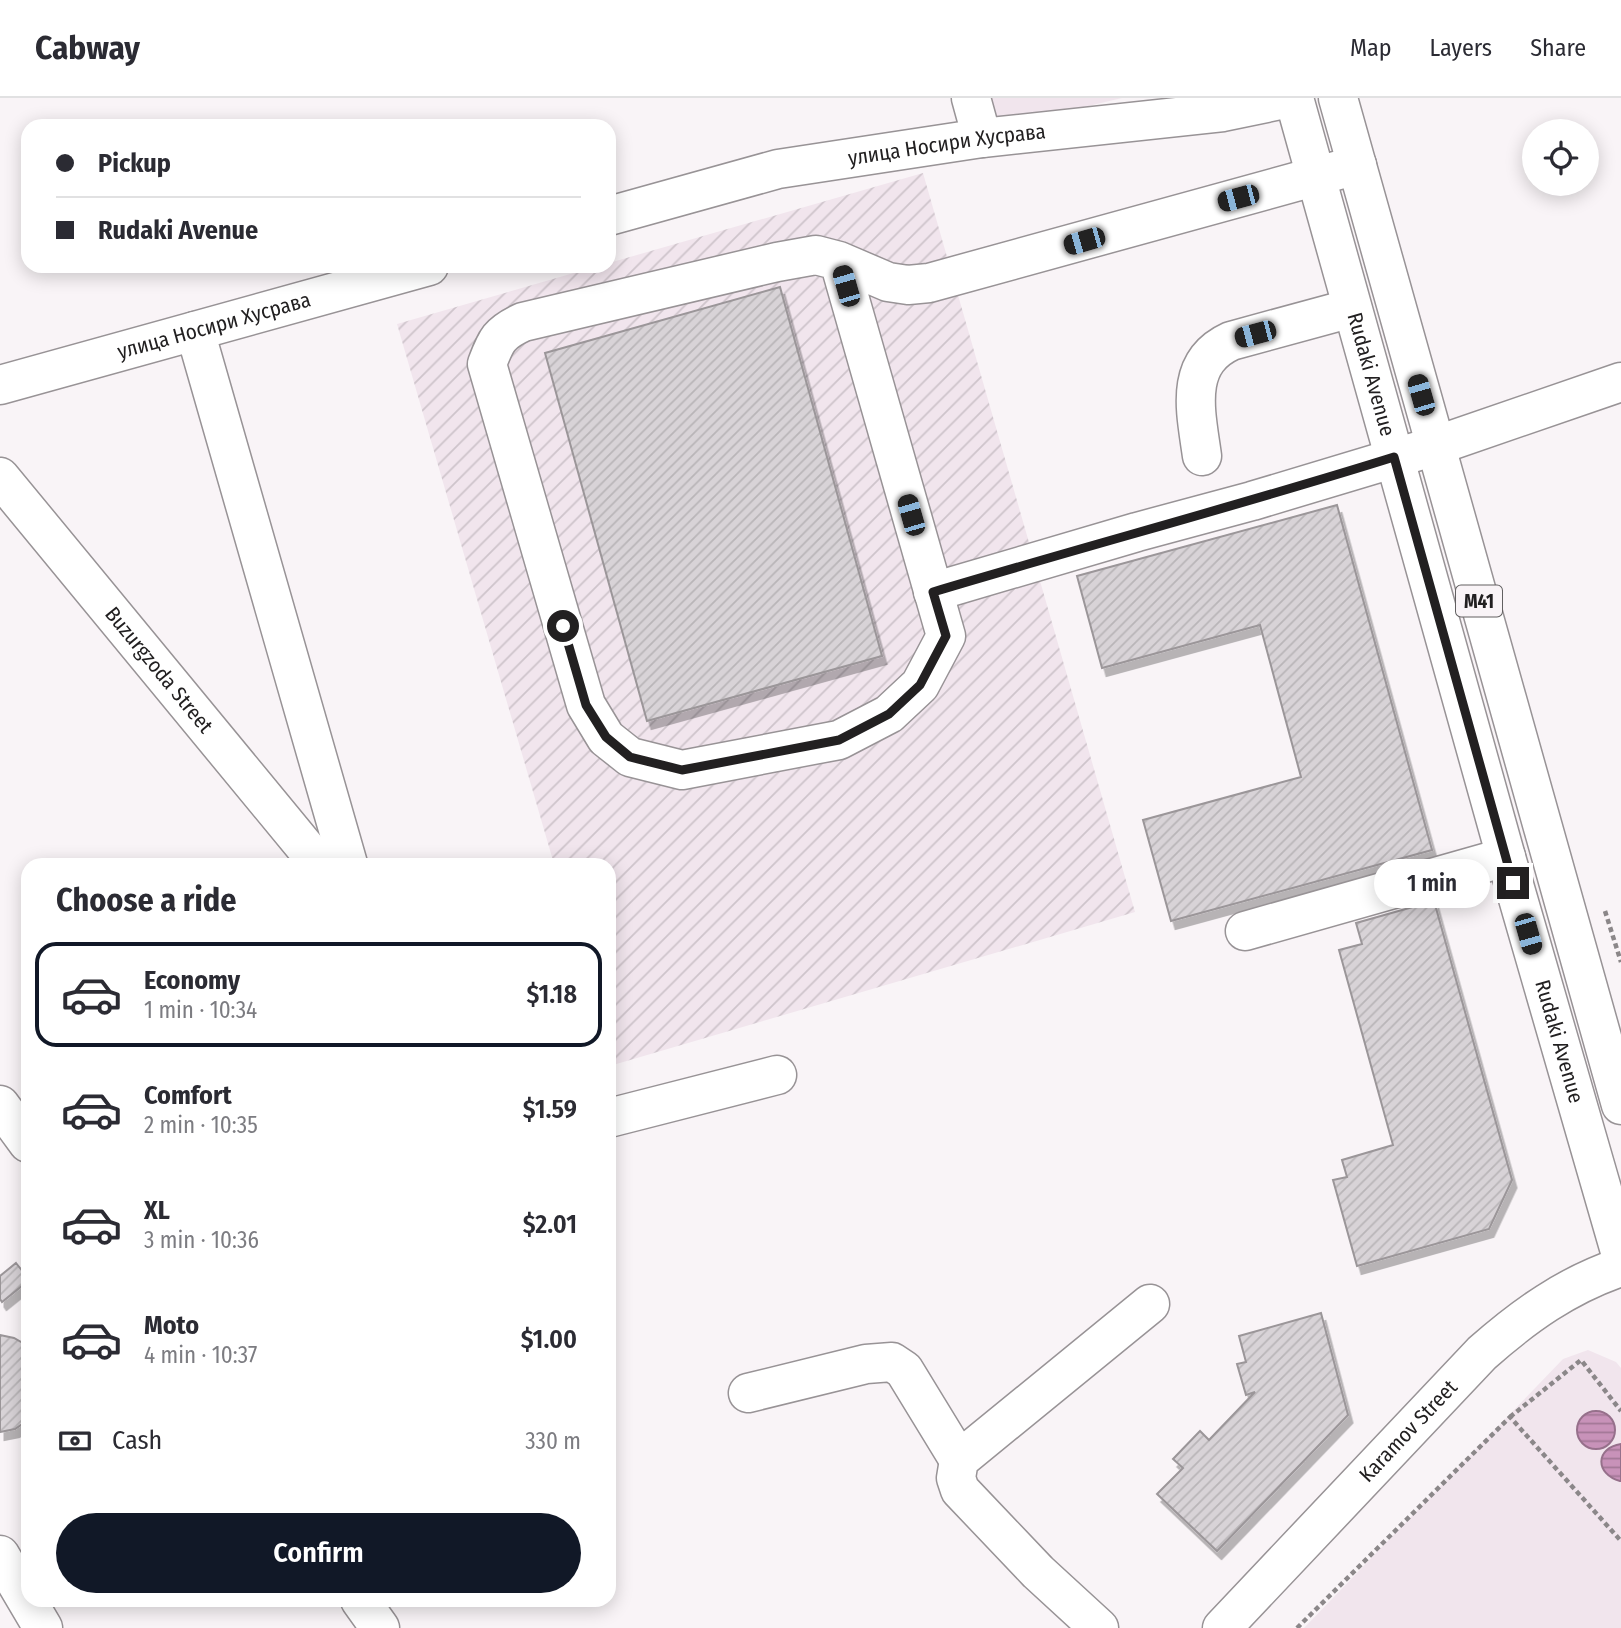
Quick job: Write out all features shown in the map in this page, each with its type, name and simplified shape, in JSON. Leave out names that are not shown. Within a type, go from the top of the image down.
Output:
[{"type":"main road","points":[[971,98],[982,138]]},
{"type":"main road","name":"улица Носири Хусрава","points":[[616,214],[778,169],[982,138],[1223,113],[1292,98]]},
{"type":"main road","name":"Rudaki Avenue","points":[[1292,98],[1600,1189],[1621,1255]]},
{"type":"main road","name":"Rudaki Avenue","points":[[1338,98],[1621,1105]]},
{"type":"main road","points":[[839,261],[946,636],[920,685],[889,714],[839,740],[682,770],[630,757],[606,737],[586,705],[487,364],[496,343],[505,331],[523,322],[816,255],[839,261],[888,282],[929,284],[1357,166]]},
{"type":"main road","name":"улица Носири Хусрава","points":[[0,385],[404,273]]},
{"type":"main road","points":[[1202,456],[1197,419],[1198,377],[1207,357],[1213,351],[1231,341],[1352,308]]},
{"type":"main road","points":[[195,331],[346,858]]},
{"type":"main road","points":[[933,592],[1435,446],[1621,382]]},
{"type":"main road","name":"Buzurgzoda Street","points":[[0,477],[313,858]]},
{"type":"main road","points":[[1245,931],[1506,857]]},
{"type":"main road","points":[[616,1116],[777,1075]]},
{"type":"main road","points":[[0,1105],[21,1134]]},
{"type":"main road","name":"Karamov Street","points":[[1222,1628],[1482,1353],[1520,1321],[1560,1293],[1621,1267]]},
{"type":"main road","points":[[959,1460],[1150,1304]]},
{"type":"main road","points":[[748,1393],[866,1364],[892,1362],[904,1370],[959,1460],[956,1478],[960,1490],[1038,1572],[1099,1628]]},
{"type":"main road","points":[[0,1555],[21,1591]]},
{"type":"main road","points":[[31,1607],[43,1628]]},
{"type":"main road","points":[[365,1607],[380,1628]]},
{"type":"path","points":[[1297,1628],[1510,1416],[1581,1360],[1621,1411]]},
{"type":"path","points":[[1510,1416],[1621,1541]]},
{"type":"shaded area","points":[[982,98],[1122,98],[992,129]]},
{"type":"shaded area","points":[[923,173],[1135,912],[616,1064],[616,858],[552,858],[397,324],[574,273],[616,273],[616,261]]},
{"type":"shaded area","points":[[1588,1350],[1616,1362],[1621,1368],[1621,1628],[1304,1628],[1563,1359]]},
{"type":"shaded area","points":[[1596,1411],[1609,1417],[1615,1430],[1609,1443],[1596,1449],[1583,1443],[1577,1430],[1583,1417]]},
{"type":"shaded area","points":[[1621,1444],[1620,1481],[1606,1473],[1601,1461],[1606,1450]]},
{"type":"building","points":[[780,287],[882,656],[647,721],[545,353]]},
{"type":"building","points":[[1337,505],[1432,850],[1171,921],[1143,820],[1301,777],[1260,625],[1102,668],[1077,576]]},
{"type":"building","points":[[1434,901],[1512,1180],[1489,1229],[1357,1266],[1333,1180],[1347,1177],[1342,1160],[1393,1145],[1339,950],[1362,944],[1356,923]]},
{"type":"building","points":[[16,1263],[21,1269],[21,1287],[2,1302],[0,1299],[0,1276]]},
{"type":"building","points":[[1321,1313],[1348,1415],[1217,1551],[1157,1494],[1183,1468],[1173,1459],[1200,1431],[1209,1440],[1255,1392],[1246,1395],[1237,1364],[1246,1362],[1239,1336]]},
{"type":"building","points":[[0,1335],[21,1342],[21,1425],[0,1432]]},
{"type":"route","points":[[563,626],[586,705],[606,737],[630,757],[682,770],[839,740],[889,714],[920,685],[946,636],[933,592],[1252,501],[1394,457],[1513,883]]}]
